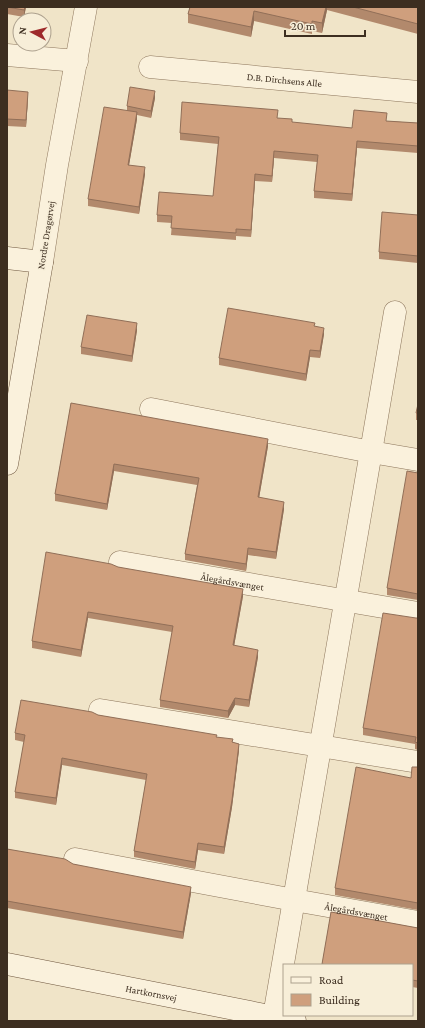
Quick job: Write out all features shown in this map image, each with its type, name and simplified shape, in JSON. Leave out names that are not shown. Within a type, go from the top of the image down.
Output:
[{"type":"street","name":"Nordre Dragørvej","points":[[7,464],[42,262],[57,165],[86,7]]},
{"type":"street","points":[[7,55],[77,62]]},
{"type":"street","name":"D.B. Dirchsens Alle","points":[[150,67],[418,92]]},
{"type":"street","points":[[7,258],[42,262]]},
{"type":"street","points":[[274,1016],[395,312]]},
{"type":"street","points":[[151,409],[418,460]]},
{"type":"street","name":"Ålegårdsvænget","points":[[120,562],[418,613]]},
{"type":"street","points":[[100,710],[418,762]]},
{"type":"street","name":"Ålegårdsvænget","points":[[75,859],[418,922]]},
{"type":"street","name":"Hartkornsvej","points":[[7,964],[295,1021]]},
{"type":"building","points":[[7,7],[25,7],[24,10]]},
{"type":"building","points":[[190,7],[326,7],[322,23],[312,21],[312,24],[254,11],[251,27],[188,14]]},
{"type":"building","points":[[353,7],[418,7],[418,24]]},
{"type":"building","points":[[130,87],[155,91],[151,111],[127,106]]},
{"type":"building","points":[[7,90],[28,92],[26,120],[7,119]]},
{"type":"building","points":[[182,102],[278,110],[277,118],[292,119],[292,122],[352,128],[354,110],[387,113],[386,121],[418,123],[418,146],[357,141],[352,194],[314,191],[318,155],[274,151],[272,176],[255,174],[251,230],[236,229],[236,233],[171,228],[172,216],[157,215],[159,192],[213,196],[219,137],[180,133]]},
{"type":"building","points":[[104,107],[137,112],[128,165],[145,167],[139,207],[88,199]]},
{"type":"building","points":[[382,212],[418,215],[418,256],[379,252]]},
{"type":"building","points":[[228,308],[315,323],[314,326],[324,328],[320,351],[310,350],[306,374],[219,358]]},
{"type":"building","points":[[87,315],[137,323],[132,356],[81,347]]},
{"type":"building","points":[[71,403],[268,439],[258,497],[284,502],[276,552],[248,548],[246,564],[185,554],[199,478],[114,464],[107,504],[55,494]]},
{"type":"building","points":[[407,471],[418,473],[418,594],[387,588]]},
{"type":"building","points":[[46,552],[111,564],[118,567],[243,589],[233,645],[258,650],[249,700],[235,698],[228,711],[160,700],[173,626],[88,612],[81,650],[32,641]]},
{"type":"building","points":[[383,613],[418,618],[418,743],[415,742],[416,737],[363,728]]},
{"type":"building","points":[[21,700],[233,739],[232,742],[239,744],[224,847],[198,843],[195,862],[134,851],[147,774],[62,758],[56,798],[15,792],[25,735],[15,733]]},
{"type":"building","points":[[356,767],[411,778],[412,767],[418,767],[418,903],[335,888]]},
{"type":"building","points":[[7,849],[65,859],[73,864],[191,887],[183,932],[7,901]]},
{"type":"building","points":[[331,912],[418,928],[418,981],[413,980],[413,964],[322,964]]}]
